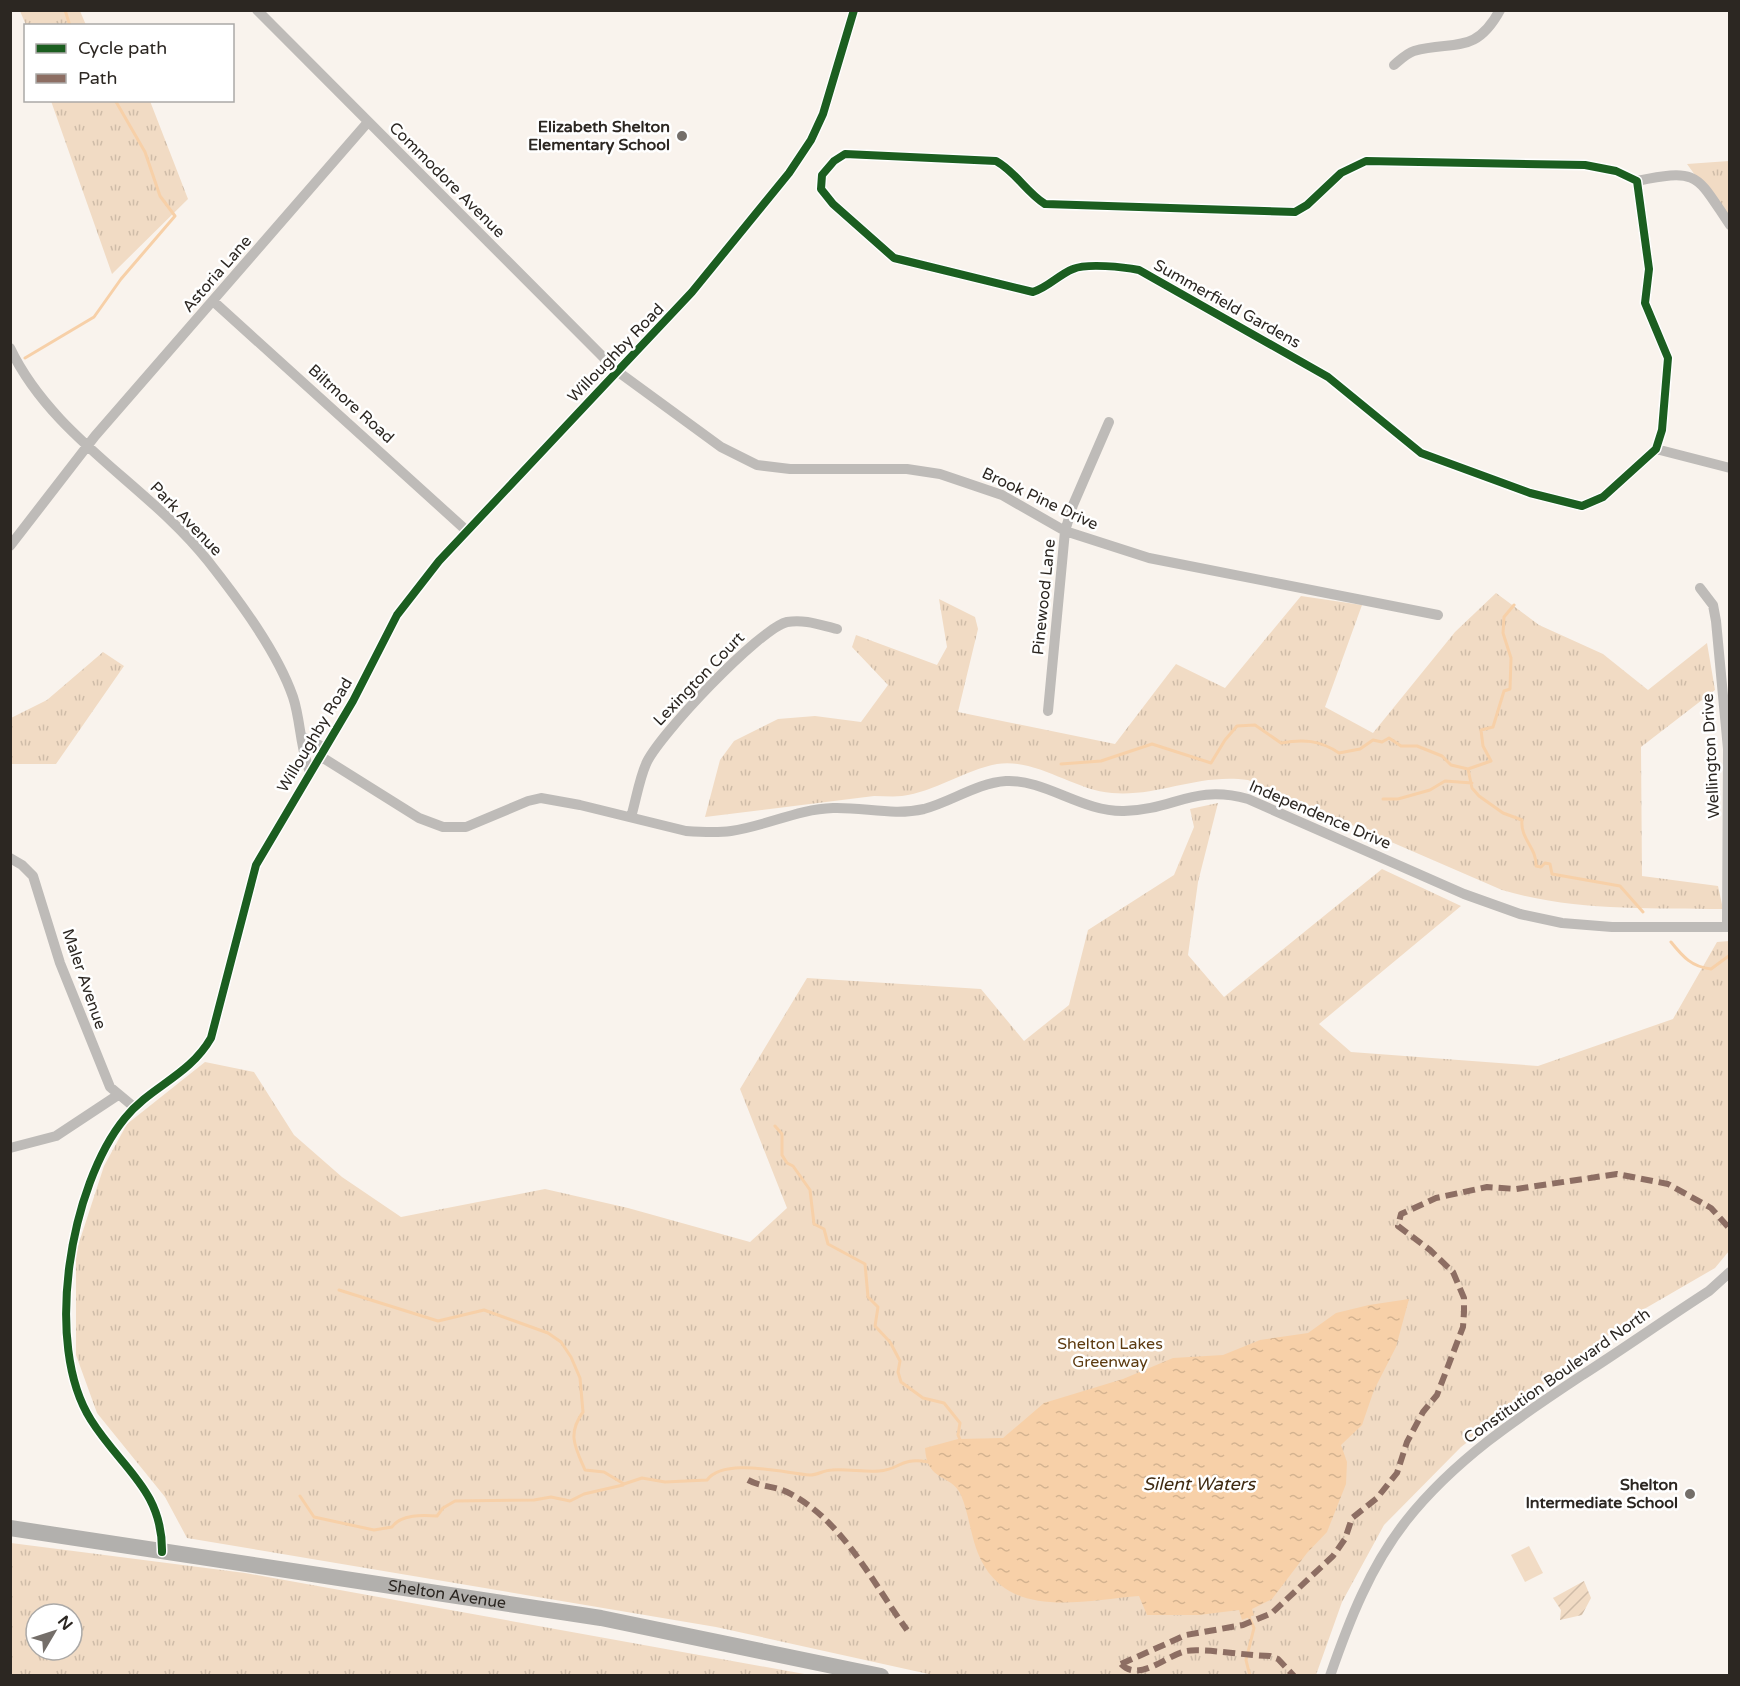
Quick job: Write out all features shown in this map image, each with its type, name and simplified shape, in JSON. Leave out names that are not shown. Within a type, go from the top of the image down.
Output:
[{"type":"main road","name":"Shelton Avenue","points":[[10,1528],[601,1618],[881,1676]]},
{"type":"street","name":"Commodore Avenue","points":[[257,10],[617,371]]},
{"type":"street","name":"Willoughby Road","points":[[162,1552],[163,1534],[154,1503],[99,1434],[86,1413],[76,1391],[69,1360],[69,1284],[76,1224],[104,1151],[134,1107],[186,1070],[211,1038],[218,1019],[247,893],[256,865],[309,772],[323,752],[405,603],[467,531],[692,292],[802,154],[819,125],[831,92],[854,10]]},
{"type":"street","points":[[1394,65],[1412,51],[1456,47],[1474,39],[1489,27],[1500,10]]},
{"type":"street","name":"Astoria Lane","points":[[10,546],[88,445],[368,122]]},
{"type":"street","name":"Summerfield Gardens","points":[[1636,181],[1616,171],[1585,165],[1366,161],[1341,173],[1307,205],[1295,212],[1045,204],[1035,197],[1009,168],[996,161],[845,154],[834,161],[822,175],[821,189],[833,204],[894,258],[911,263],[1033,292],[1047,287],[1074,268],[1123,267],[1138,270],[1328,377],[1421,453],[1530,493],[1582,506],[1603,497],[1656,449]]},
{"type":"street","points":[[1730,225],[1701,183],[1684,174],[1636,181],[1649,269],[1645,303],[1668,358],[1662,430],[1656,449],[1730,468]]},
{"type":"street","name":"Biltmore Road","points":[[213,301],[467,531]]},
{"type":"street","name":"Park Avenue","points":[[10,348],[35,391],[88,445],[168,518],[208,561],[252,623],[282,672],[292,694],[309,772]]},
{"type":"street","name":"Brook Pine Drive","points":[[617,371],[721,447],[757,465],[790,470],[907,469],[940,474],[1002,495],[1065,531],[1149,558],[1438,615]]},
{"type":"street","name":"Pinewood Lane","points":[[1048,711],[1065,531],[1073,505],[1109,422]]},
{"type":"street","name":"Wellington Drive","points":[[1700,588],[1713,605],[1716,621],[1727,737],[1728,927]]},
{"type":"street","name":"Lexington Court","points":[[632,817],[646,763],[662,739],[741,653],[785,622],[806,621],[837,629]]},
{"type":"street","points":[[303,737],[323,752]]},
{"type":"street","name":"Independence Drive","points":[[323,752],[412,814],[443,828],[466,827],[528,801],[541,798],[686,831],[730,831],[834,808],[908,812],[1007,781],[1030,785],[1084,805],[1116,811],[1143,809],[1205,793],[1220,792],[1248,799],[1464,894],[1520,914],[1562,923],[1612,927],[1728,927]]},
{"type":"street","name":"Maler Avenue","points":[[10,858],[22,865],[33,876],[60,963],[110,1087],[134,1107]]},
{"type":"street","points":[[10,1148],[56,1136],[118,1095]]},
{"type":"street","name":"Constitution Boulevard North","points":[[1330,1676],[1363,1592],[1382,1557],[1405,1522],[1442,1480],[1487,1440],[1709,1291],[1730,1272]]},
{"type":"green space","points":[[20,11],[80,11],[86,24],[26,24]]},
{"type":"green space","points":[[51,102],[150,102],[188,199],[112,274]]},
{"type":"green space","points":[[1729,161],[1729,222],[1687,164]]},
{"type":"green space","points":[[1496,593],[1539,625],[1603,654],[1648,690],[1707,643],[1715,690],[1641,747],[1642,876],[1718,886],[1723,909],[1584,905],[1556,902],[1502,890],[1248,780],[1212,780],[1146,792],[1112,793],[1098,791],[1026,766],[1012,763],[997,764],[914,794],[874,796],[705,817],[720,760],[734,741],[778,719],[815,716],[861,722],[888,685],[852,647],[856,635],[937,665],[947,647],[939,599],[975,617],[978,629],[958,712],[1115,744],[1176,664],[1225,688],[1301,596],[1362,605],[1325,707],[1373,733],[1455,632]]},
{"type":"green space","points":[[103,652],[124,666],[56,764],[11,764],[11,718],[47,700]]},
{"type":"green space","name":"Shelton Lakes Greenway","points":[[1218,803],[1198,882],[1188,955],[1224,997],[1382,869],[1461,906],[1319,1024],[1351,1052],[1538,1066],[1673,1019],[1717,942],[1729,941],[1729,1251],[1715,1268],[1639,1312],[1461,1447],[1384,1525],[1342,1602],[1316,1675],[933,1675],[716,1627],[187,1538],[165,1497],[97,1413],[76,1355],[76,1252],[104,1166],[127,1124],[205,1062],[254,1072],[294,1135],[342,1177],[401,1217],[545,1189],[628,1208],[750,1242],[787,1208],[740,1089],[807,978],[981,989],[1024,1041],[1069,1005],[1088,930],[1174,875],[1194,827],[1190,809]]},
{"type":"green space","points":[[11,1543],[245,1573],[810,1675],[11,1675]]},
{"type":"green space","points":[[1529,1546],[1543,1573],[1525,1582],[1511,1555]]},
{"type":"green space","points":[[1584,1581],[1591,1598],[1582,1615],[1560,1620],[1561,1610],[1553,1598]]},
{"type":"water","name":"Silent Waters","points":[[1409,1299],[1396,1347],[1374,1390],[1362,1425],[1341,1445],[1347,1462],[1346,1484],[1327,1532],[1307,1553],[1272,1599],[1252,1609],[1254,1615],[1242,1620],[1239,1610],[1199,1615],[1147,1615],[1139,1596],[1067,1603],[1044,1602],[1023,1597],[1004,1587],[988,1572],[976,1548],[961,1495],[957,1488],[930,1467],[927,1459],[925,1448],[958,1439],[1003,1438],[1044,1403],[1123,1379],[1173,1358],[1223,1355],[1260,1340],[1308,1333],[1336,1313]]},
{"type":"waterway","points":[[65,10],[69,24]]},
{"type":"waterway","points":[[25,358],[94,317],[121,279],[175,216],[160,196],[145,152],[116,102]]},
{"type":"waterway","points":[[1468,769],[1491,761],[1483,746],[1481,730],[1493,727],[1504,691],[1510,689],[1511,658],[1503,633],[1504,617],[1514,605]]},
{"type":"waterway","points":[[1061,764],[1101,761],[1152,744],[1211,763],[1237,726],[1255,725],[1281,743],[1311,742],[1325,745],[1339,753],[1360,749],[1373,740],[1382,742],[1389,738],[1401,746],[1417,746],[1442,756],[1451,765],[1468,769],[1472,788],[1479,796],[1503,813],[1522,820],[1523,833],[1534,854],[1536,866],[1550,864],[1552,874],[1620,886],[1643,912]]},
{"type":"waterway","points":[[1383,799],[1398,799],[1430,790],[1445,781],[1472,783]]},
{"type":"waterway","points":[[1671,942],[1688,960],[1704,968],[1711,969],[1730,955]]},
{"type":"waterway","points":[[775,1126],[782,1134],[782,1155],[810,1190],[814,1224],[824,1229],[828,1244],[865,1264],[868,1297],[878,1307],[875,1326],[890,1342],[900,1361],[898,1372],[901,1382],[923,1398],[944,1403],[960,1423],[958,1435],[961,1442]]},
{"type":"waterway","points":[[339,1290],[438,1321],[484,1310],[548,1333],[561,1342],[571,1357],[580,1378],[583,1412],[575,1427],[574,1441],[585,1470],[604,1472],[624,1484],[642,1478],[665,1482],[707,1480],[715,1473],[726,1469],[755,1468],[810,1475],[832,1470],[879,1471],[905,1462],[928,1462]]},
{"type":"waterway","points":[[300,1496],[314,1517],[374,1530],[392,1527],[407,1518],[437,1516],[443,1508],[455,1501],[534,1500],[551,1497],[570,1501],[584,1494],[623,1485]]},
{"type":"waterway","points":[[1248,1614],[1254,1628],[1246,1660],[1250,1676]]},
{"type":"marked path","points":[[1121,1664],[1186,1635],[1243,1625],[1272,1613],[1333,1556],[1345,1539],[1352,1518],[1377,1498],[1397,1473],[1407,1442],[1423,1412],[1437,1395],[1463,1327],[1464,1312],[1464,1298],[1453,1272],[1430,1250],[1398,1226],[1401,1214],[1436,1198],[1487,1187],[1516,1189],[1617,1174],[1668,1184],[1711,1208],[1730,1229]]},
{"type":"marked path","points":[[748,1480],[787,1492],[824,1518],[854,1553],[907,1630]]},
{"type":"marked path","points":[[1121,1664],[1136,1671],[1153,1666],[1178,1653],[1194,1650],[1215,1651],[1270,1656],[1278,1659],[1294,1676]]},
{"type":"cycle path","points":[[162,1552],[156,1512],[138,1481],[91,1420],[76,1388],[68,1351],[66,1309],[69,1266],[77,1223],[90,1183],[106,1147],[135,1107],[181,1072],[202,1051],[211,1038],[256,865],[353,701],[397,615],[439,561],[692,292],[789,173],[811,140],[823,114],[854,10]]},
{"type":"cycle path","points":[[845,154],[996,161],[1045,204],[1295,212],[1307,205],[1341,173],[1366,161],[1585,165],[1616,171],[1637,181],[1649,269],[1645,303],[1668,358],[1662,430],[1656,449],[1603,497],[1582,506],[1530,493],[1421,453],[1328,377],[1139,270],[1106,266],[1079,267],[1033,292],[894,258],[833,204],[821,189],[822,175],[834,161],[845,154]]},
{"type":"place","name":"Elizabeth Shelton Elementary School","points":[[682,136]]},
{"type":"place","name":"Shelton Intermediate School","points":[[1690,1494]]}]
